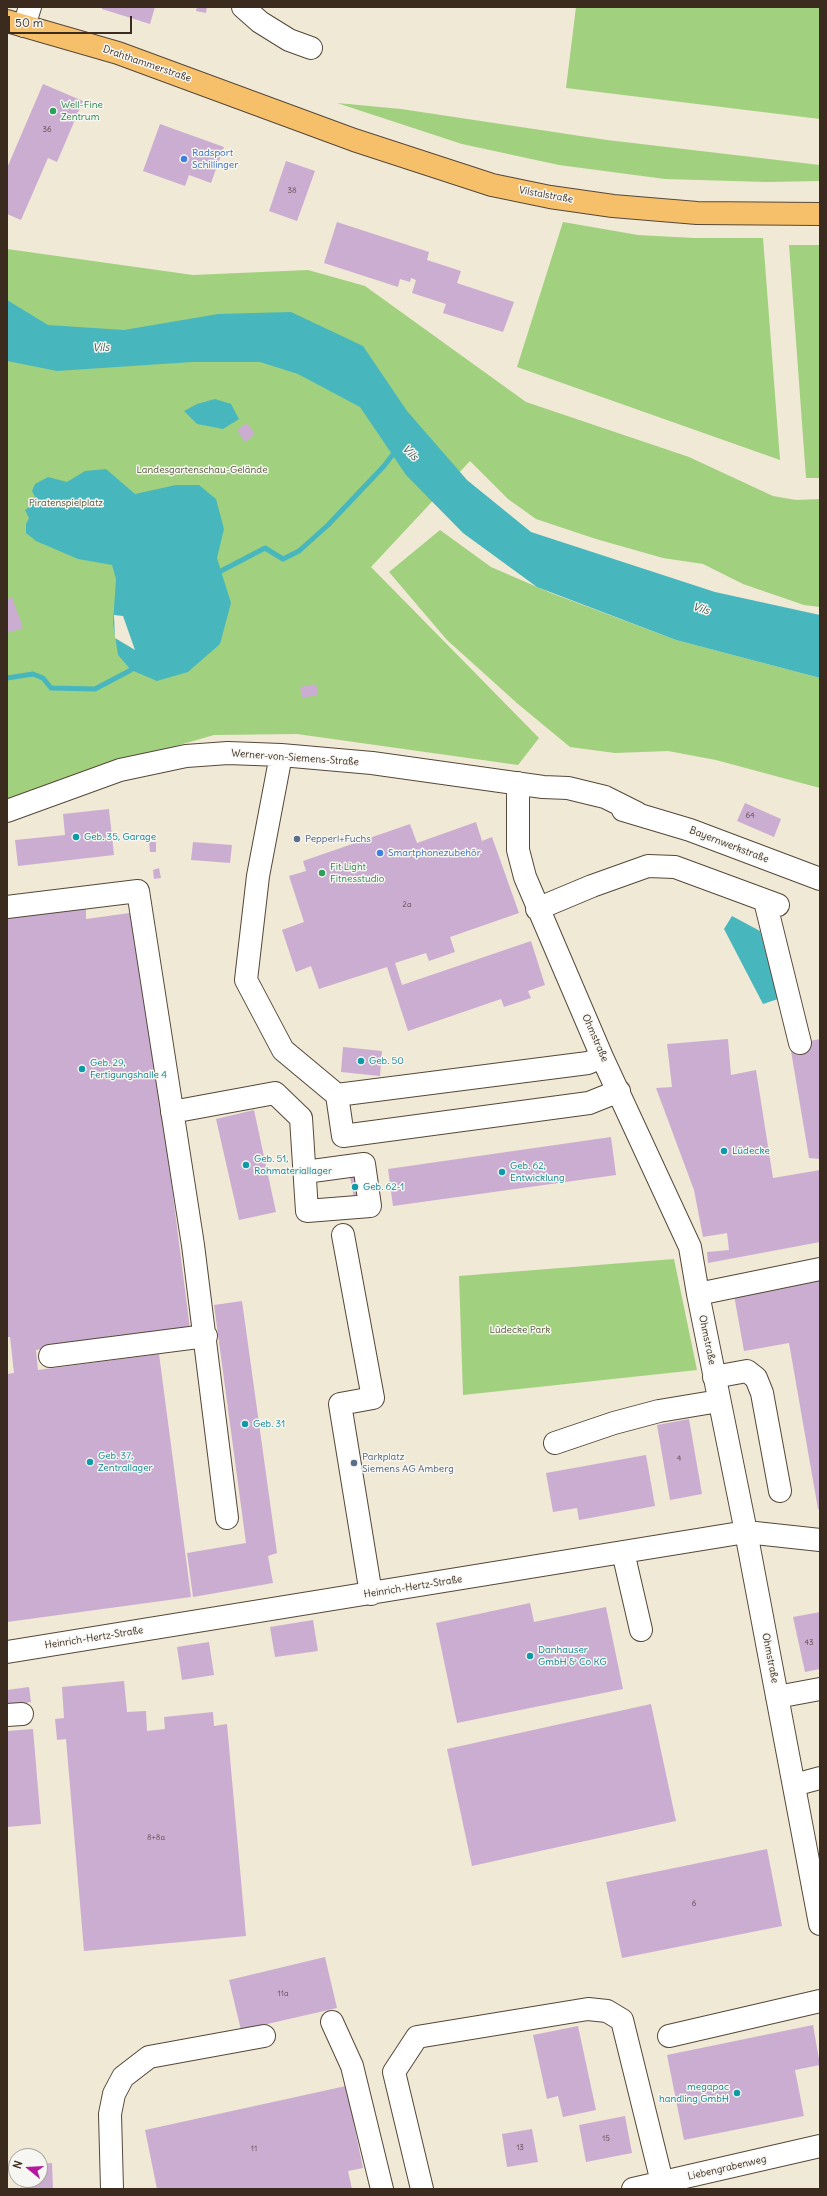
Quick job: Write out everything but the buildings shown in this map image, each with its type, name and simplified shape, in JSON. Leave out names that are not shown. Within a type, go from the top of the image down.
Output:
[{"type":"main road","name":"Drahthammerstraße","points":[[20,18],[284,115]]},
{"type":"main road","name":"Vilstalstraße","points":[[284,115],[354,140],[478,180],[550,197],[613,206],[697,214],[820,214]]},
{"type":"street","points":[[243,7],[260,22],[289,40],[311,48]]},
{"type":"street","name":"Werner-von-Siemens-Straße","points":[[7,811],[120,770],[186,756],[228,753],[282,755],[372,763],[518,783]]},
{"type":"street","points":[[282,755],[258,876],[246,980],[283,1050],[337,1095],[343,1136],[589,1103],[619,1091]]},
{"type":"street","name":"Bayernwerkstraße","points":[[518,783],[544,787],[568,788],[605,797],[637,813],[690,830],[820,879]]},
{"type":"street","name":"Ohmstraße","points":[[518,783],[518,850],[525,877],[537,909],[602,1057],[690,1247],[714,1377],[746,1532],[820,1924]]},
{"type":"street","points":[[537,909],[592,886],[648,866],[675,867],[772,903],[800,1043]]},
{"type":"street","points":[[7,907],[138,891],[206,1336],[227,1518]]},
{"type":"street","points":[[337,1095],[588,1063],[602,1057]]},
{"type":"street","points":[[172,1112],[275,1093],[301,1118],[305,1172]]},
{"type":"street","points":[[343,1235],[373,1398],[340,1404],[371,1594]]},
{"type":"street","points":[[698,1294],[820,1269]]},
{"type":"street","points":[[50,1356],[206,1336]]},
{"type":"street","points":[[714,1377],[747,1370],[756,1378],[762,1393],[780,1492]]},
{"type":"street","points":[[556,1443],[614,1423],[659,1411],[719,1401]]},
{"type":"street","name":"Heinrich-Hertz-Straße","points":[[7,1652],[746,1532],[820,1540]]},
{"type":"street","points":[[623,1552],[641,1630]]},
{"type":"street","points":[[777,1697],[820,1689]]},
{"type":"street","points":[[794,1785],[820,1778]]},
{"type":"street","points":[[669,2036],[820,2001]]},
{"type":"street","points":[[422,2189],[394,2072],[417,2037],[588,2009],[607,2011],[622,2020],[662,2182]]},
{"type":"street","points":[[332,2022],[352,2066],[382,2189]]},
{"type":"street","points":[[112,2189],[110,2114],[114,2094],[123,2077],[148,2057],[264,2036]]},
{"type":"street","name":"Liebengrabenweg","points":[[633,2189],[820,2146]]},
{"type":"green space","points":[[576,7],[820,7],[820,119],[566,88]]},
{"type":"green space","points":[[337,103],[401,109],[607,140],[820,165],[820,181],[767,182],[665,179],[559,165],[462,144]]},
{"type":"green space","points":[[563,222],[638,235],[694,238],[763,238],[780,460],[517,367]]},
{"type":"green space","points":[[789,245],[820,245],[820,478],[806,478]]},
{"type":"green space","name":"Landesgartenschau-Gelände","points":[[7,249],[193,275],[308,270],[365,286],[526,402],[689,457],[773,496],[796,500],[820,499],[820,607],[804,605],[743,584],[703,564],[663,558],[596,539],[536,519],[508,499],[470,461],[371,567],[539,738],[518,765],[297,734],[214,735],[117,763],[7,805]]},
{"type":"green space","points":[[440,530],[491,567],[551,593],[676,640],[820,678],[820,788],[716,760],[668,751],[615,753],[570,747],[518,704],[447,640],[389,572]]},
{"type":"green space","name":"Lüdecke Park","points":[[674,1259],[697,1370],[463,1395],[459,1276]]},
{"type":"water","name":"Vils","points":[[7,300],[48,325],[124,330],[218,314],[291,312],[363,346],[407,411],[467,480],[531,532],[715,592],[820,615],[820,678],[676,640],[537,587],[463,533],[406,475],[360,407],[298,374],[260,362],[192,362],[57,371],[7,361]]},
{"type":"water","points":[[215,399],[231,404],[239,419],[223,429],[197,424],[184,411],[197,404]]},
{"type":"water","points":[[106,469],[135,494],[176,485],[199,485],[216,499],[224,529],[217,558],[231,603],[220,644],[188,672],[157,681],[131,670],[118,655],[113,623],[116,579],[112,565],[78,559],[36,541],[26,533],[26,524],[29,518],[25,510],[37,501],[32,491],[35,484],[48,477],[67,482],[85,471]]},
{"type":"water","points":[[732,916],[760,931],[778,999],[763,1004],[724,929]]},
{"type":"pier","points":[[114,615],[123,616],[135,650],[115,638]]},
{"type":"waterway","name":"Vils","points":[[221,571],[265,548],[283,559],[299,551],[328,525],[384,466],[397,449]]},
{"type":"waterway","points":[[7,678],[33,674],[43,678],[51,688],[95,689],[131,670]]},
{"type":"place","name":"Well-Fine Zentrum","points":[[53,111]]},
{"type":"place","name":"Radsport Schillinger","points":[[184,159]]},
{"type":"place","name":"Geb. 35, Garage","points":[[76,837]]},
{"type":"place","name":"Pepperl+Fuchs","points":[[297,839]]},
{"type":"place","name":"Smartphonezubehör","points":[[380,853]]},
{"type":"place","name":"Fit Light Fitnesstudio","points":[[322,873]]},
{"type":"place","name":"Geb. 50","points":[[361,1061]]},
{"type":"place","name":"Geb. 29, Fertigungshalle 4","points":[[82,1069]]},
{"type":"place","name":"Lüdecke","points":[[724,1151]]},
{"type":"place","name":"Geb. 51, Rohmateriallager","points":[[246,1165]]},
{"type":"place","name":"Geb. 62, Entwicklung","points":[[502,1172]]},
{"type":"place","name":"Geb. 62-1","points":[[355,1187]]},
{"type":"place","name":"Geb. 31","points":[[245,1424]]},
{"type":"place","name":"Geb. 37, Zentrallager","points":[[90,1462]]},
{"type":"place","name":"Parkplatz Siemens AG Amberg","points":[[354,1463]]},
{"type":"place","name":"Danhauser GmbH & Co KG","points":[[530,1656]]},
{"type":"place","name":"megapac handling GmbH","points":[[737,2093]]},
{"type":"park label","name":"Piratenspielplatz","points":[[66,503]]}]
